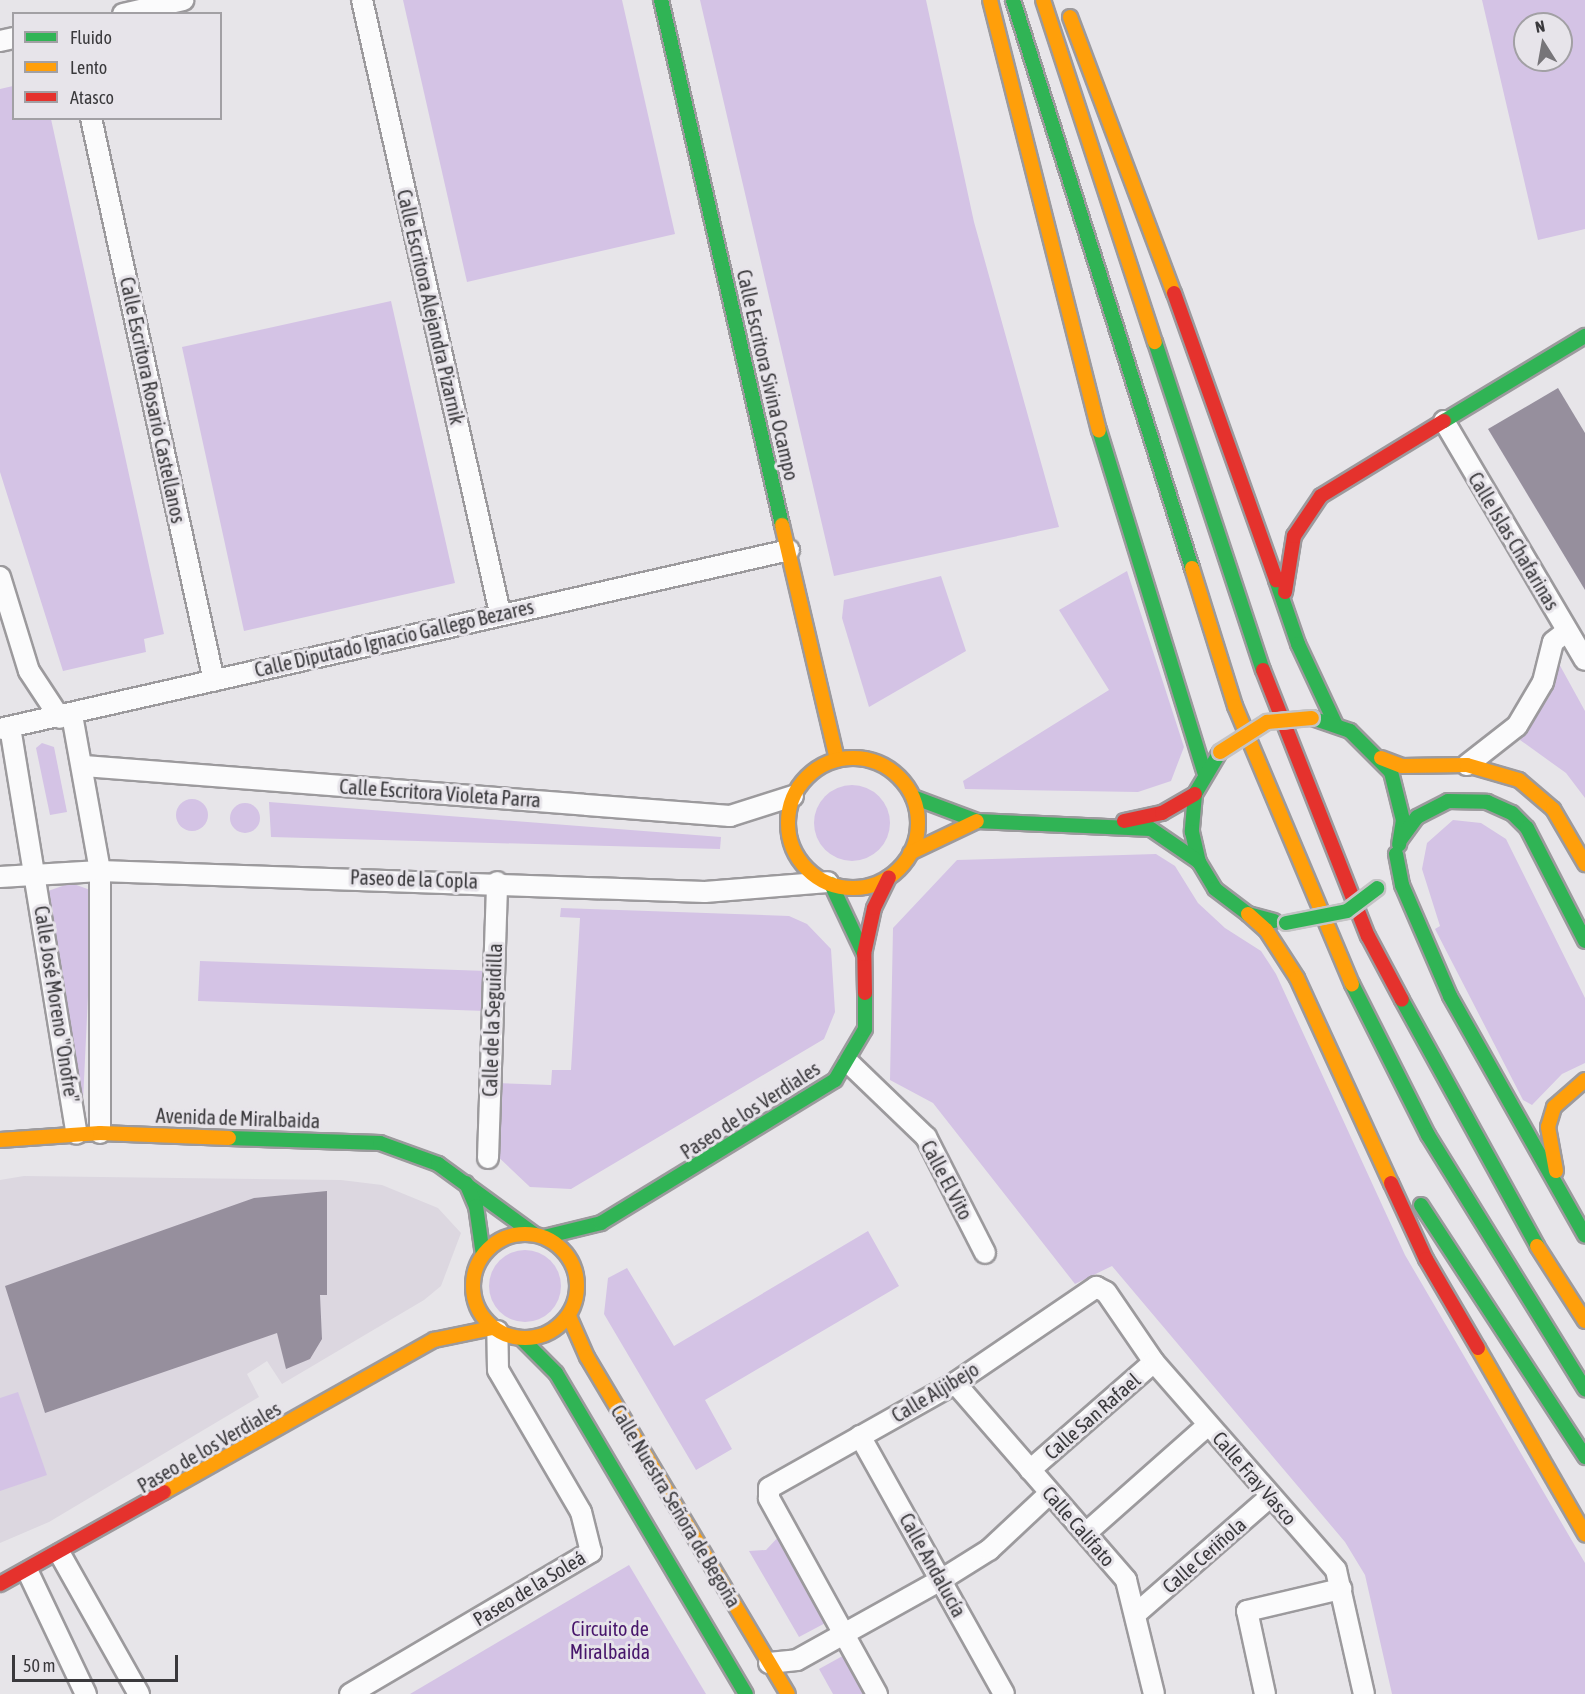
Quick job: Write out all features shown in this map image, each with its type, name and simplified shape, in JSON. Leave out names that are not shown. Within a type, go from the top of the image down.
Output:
[{"type":"main road","name":"Calle Escritora Sivina Ocampo","points":[[661,0],[837,760]]},
{"type":"main road","points":[[990,0],[1100,433],[1204,772]]},
{"type":"main road","points":[[1013,0],[1235,706],[1334,950],[1428,1135],[1585,1389]]},
{"type":"main road","points":[[1042,0],[1270,691],[1368,936],[1508,1202],[1585,1321]]},
{"type":"main road","points":[[1063,0],[1321,701],[1336,725]]},
{"type":"main road","points":[[1286,603],[1290,547],[1317,501],[1341,481],[1585,336]]},
{"type":"main road","points":[[1585,864],[1537,792],[1497,770],[1467,765],[1402,766],[1381,759],[1336,725],[1312,718],[1267,722],[1220,752],[1204,772],[1195,794],[1192,832],[1198,861],[1215,889],[1248,914],[1280,948],[1349,1085],[1425,1259],[1585,1534]]},
{"type":"main road","points":[[1381,759],[1399,793],[1401,839]]},
{"type":"main road","points":[[837,760],[873,761],[903,781],[913,797],[917,835],[910,853],[889,877],[861,887],[830,883],[813,874],[792,847],[788,822],[793,796],[819,767],[837,760]]},
{"type":"main road","points":[[1110,824],[1162,813],[1195,794]]},
{"type":"main road","points":[[913,797],[977,821],[1110,824],[1151,829],[1198,861]]},
{"type":"main road","points":[[1248,914],[1286,923],[1347,911],[1377,888],[1396,854],[1401,839],[1417,817],[1448,801],[1477,800],[1512,813],[1527,828],[1585,941]]},
{"type":"main road","points":[[910,853],[977,821]]},
{"type":"main road","points":[[1396,854],[1402,885],[1450,996],[1585,1236]]},
{"type":"main road","name":"Paseo de los Verdiales","points":[[539,1236],[601,1223],[812,1098],[849,1063],[865,1029],[864,954],[874,908],[889,877]]},
{"type":"main road","name":"Paseo de los Verdiales","points":[[830,883],[864,954]]},
{"type":"main road","points":[[1561,1197],[1548,1128],[1554,1107],[1585,1080]]},
{"type":"main road","points":[[1349,1085],[1473,1292],[1585,1457]]},
{"type":"main road","name":"Avenida de Miralbaida","points":[[0,1140],[100,1133],[380,1143],[423,1156],[539,1236]]},
{"type":"main road","points":[[465,1183],[476,1206],[483,1255]]},
{"type":"main road","name":"Paseo de los Verdiales","points":[[574,1268],[601,1223]]},
{"type":"main road","points":[[459,1306],[483,1255],[505,1238],[539,1236],[574,1268],[578,1284],[569,1316],[548,1333],[522,1339],[494,1329],[477,1306],[472,1280]]},
{"type":"main road","name":"Calle Nuestra Señora de Begoña","points":[[569,1316],[587,1358],[788,1694]]},
{"type":"main road","name":"Paseo de los Verdiales","points":[[434,1340],[447,1323]]},
{"type":"main road","name":"Paseo de los Verdiales","points":[[0,1584],[28,1572],[434,1340],[494,1329]]},
{"type":"main road","name":"Calle Nuestra Señora de Begoña","points":[[522,1339],[556,1373],[746,1694]]},
{"type":"street","points":[[132,12],[183,0]]},
{"type":"street","name":"Calle Escritora Alejandra Pizarnik","points":[[362,0],[500,613]]},
{"type":"street","name":"Calle Escritora Rosario Castellanos","points":[[91,120],[214,681]]},
{"type":"street","name":"Calle Islas Chafarinas","points":[[1444,421],[1585,660]]},
{"type":"street","name":"Calle Diputado Ignacio Gallego Bezares","points":[[5,728],[66,716],[500,613],[789,550]]},
{"type":"street","points":[[0,577],[29,671],[66,716]]},
{"type":"street","points":[[1467,765],[1517,726],[1543,682],[1553,642],[1568,631]]},
{"type":"street","name":"Calle José Moreno \"Onofre\"","points":[[66,716],[84,766],[100,871],[100,1133]]},
{"type":"street","name":"Calle José Moreno \"Onofre\"","points":[[5,728],[37,873],[77,1134]]},
{"type":"street","name":"Calle Escritora Violeta Parra","points":[[84,766],[730,816],[793,796]]},
{"type":"street","name":"Paseo de la Copla","points":[[0,877],[100,871],[497,882],[705,892],[830,883]]},
{"type":"street","name":"Calle de la Seguidilla","points":[[488,1158],[497,882]]},
{"type":"street","name":"Calle El Vito","points":[[849,1063],[926,1137],[985,1254]]},
{"type":"street","name":"Calle Fray Vasco","points":[[1096,1287],[1106,1292],[1154,1362],[1336,1570],[1364,1694]]},
{"type":"street","name":"Calle Aljibejo","points":[[844,1634],[769,1498],[769,1488],[955,1383],[1096,1287]]},
{"type":"street","name":"Paseo de la Soleá","points":[[350,1694],[591,1552],[581,1512],[498,1370],[494,1329]]},
{"type":"street","name":"Calle San Rafael","points":[[1030,1470],[1154,1362]]},
{"type":"street","name":"Calle Califato","points":[[955,1383],[1126,1580],[1138,1612],[1154,1694]]},
{"type":"street","points":[[1086,1533],[1208,1425]]},
{"type":"street","name":"Calle Andalucía","points":[[860,1436],[1004,1694]]},
{"type":"street","points":[[769,1663],[797,1660],[941,1580],[989,1550],[1050,1493]]},
{"type":"street","name":"Calle Ceriñola","points":[[1138,1612],[1270,1497]]},
{"type":"street","points":[[60,1554],[139,1694]]},
{"type":"street","points":[[28,1572],[86,1694]]},
{"type":"street","points":[[1265,1694],[1247,1611],[1341,1589]]},
{"type":"street","points":[[844,1634],[877,1694]]},
{"type":"shaded area","points":[[24,1176],[341,1180],[382,1185],[438,1208],[461,1233],[441,1286],[424,1300],[282,1384],[267,1361],[247,1374],[259,1397],[49,1522],[0,1543],[0,1180]]},
{"type":"green space","points":[[403,0],[622,0],[675,234],[467,282]]},
{"type":"green space","points":[[700,0],[926,0],[974,222],[1059,527],[834,576]]},
{"type":"green space","points":[[1482,0],[1585,0],[1585,229],[1538,240]]},
{"type":"green space","points":[[12,86],[12,120],[51,120],[164,634],[144,639],[146,652],[63,671],[0,472],[0,89]]},
{"type":"green space","points":[[391,301],[455,583],[244,631],[182,347]]},
{"type":"green space","points":[[1127,571],[1184,747],[1171,781],[1138,792],[965,789],[963,781],[1109,690],[1059,610]]},
{"type":"green space","points":[[941,576],[966,651],[869,707],[842,618],[844,600]]},
{"type":"green space","points":[[1558,662],[1585,711],[1585,798],[1566,773],[1520,740],[1549,697]]},
{"type":"green space","points":[[42,743],[54,747],[67,812],[50,815],[36,748]]},
{"type":"green space","points":[[860,785],[873,791],[884,802],[890,815],[888,838],[873,855],[860,861],[844,861],[831,855],[816,838],[814,815],[820,802],[837,787]]},
{"type":"green space","points":[[192,799],[203,804],[208,815],[203,826],[192,831],[181,826],[176,815],[181,804]]},
{"type":"green space","points":[[269,802],[721,837],[720,849],[271,837]]},
{"type":"green space","points":[[245,803],[255,808],[260,818],[255,828],[245,833],[235,828],[230,818],[235,808]]},
{"type":"green space","points":[[1453,820],[1481,823],[1506,839],[1585,998],[1585,1063],[1562,1074],[1532,1105],[1523,1100],[1435,929],[1440,926],[1422,869],[1427,843]]},
{"type":"green space","points":[[1156,854],[1175,866],[1198,903],[1225,928],[1261,951],[1276,974],[1405,1255],[1585,1563],[1585,1694],[1392,1694],[1365,1575],[1345,1542],[1112,1266],[1075,1284],[933,1103],[890,1080],[893,928],[957,860]]},
{"type":"green space","points":[[71,883],[93,891],[83,1101],[48,891]]},
{"type":"green space","points":[[561,908],[789,916],[807,924],[831,949],[835,1012],[824,1039],[571,1189],[530,1187],[494,1153],[495,1083],[551,1085],[552,1070],[571,1070],[580,918],[560,917]]},
{"type":"green space","points":[[200,961],[487,971],[486,1011],[198,1001]]},
{"type":"green space","points":[[868,1231],[899,1286],[705,1400],[732,1449],[696,1470],[604,1314],[608,1278],[627,1268],[674,1346]]},
{"type":"green space","points":[[525,1250],[539,1253],[551,1260],[558,1272],[561,1286],[558,1300],[551,1312],[539,1319],[525,1322],[511,1319],[499,1312],[492,1300],[489,1286],[492,1272],[499,1260],[511,1253]]},
{"type":"green space","points":[[18,1392],[47,1475],[0,1491],[0,1398]]},
{"type":"green space","points":[[782,1533],[831,1620],[799,1637],[749,1551],[766,1550]]},
{"type":"green space","name":"Circuito de Miralbaida","points":[[629,1565],[706,1694],[410,1694]]},
{"type":"green space","points":[[848,1653],[871,1694],[833,1694],[819,1669]]},
{"type":"building","points":[[1558,388],[1585,433],[1585,590],[1488,429]]},
{"type":"building","points":[[327,1191],[327,1295],[320,1295],[322,1339],[310,1359],[286,1369],[277,1333],[45,1413],[5,1286],[254,1198]]},
{"type":"traffic: fast","points":[[661,0],[782,525]]},
{"type":"traffic: fast","points":[[1013,0],[1192,568]]},
{"type":"traffic: fast","points":[[1444,421],[1585,336]]},
{"type":"traffic: fast","points":[[1155,342],[1263,670]]},
{"type":"traffic: fast","points":[[1099,430],[1204,772]]},
{"type":"traffic: fast","points":[[1276,580],[1298,644],[1336,725]]},
{"type":"traffic: fast","points":[[1312,718],[1350,731],[1391,772],[1403,820],[1399,845]]},
{"type":"traffic: fast","points":[[1220,752],[1195,794],[1192,832],[1199,862],[1215,889],[1248,914],[1274,921]]},
{"type":"traffic: fast","points":[[913,797],[977,821],[1151,829],[1199,862]]},
{"type":"traffic: fast","points":[[1401,839],[1417,817],[1448,801],[1487,802],[1512,813],[1527,828],[1585,941]]},
{"type":"traffic: fast","points":[[1396,854],[1402,885],[1450,996],[1585,1236]]},
{"type":"traffic: fast","points":[[831,884],[864,954]]},
{"type":"traffic: fast","points":[[1286,923],[1347,911],[1377,888]]},
{"type":"traffic: fast","points":[[1352,984],[1428,1135],[1585,1389]]},
{"type":"traffic: fast","points":[[544,1237],[601,1223],[835,1080],[865,1029],[865,993]]},
{"type":"traffic: fast","points":[[1402,1000],[1537,1246]]},
{"type":"traffic: fast","points":[[229,1138],[380,1143],[438,1164],[534,1234]]},
{"type":"traffic: fast","points":[[466,1183],[476,1206],[483,1255]]},
{"type":"traffic: fast","points":[[1421,1205],[1585,1457]]},
{"type":"traffic: fast","points":[[522,1339],[556,1373],[746,1694]]},
{"type":"traffic: slow","points":[[990,0],[1099,430]]},
{"type":"traffic: slow","points":[[1043,0],[1155,342]]},
{"type":"traffic: slow","points":[[1070,17],[1174,293]]},
{"type":"traffic: slow","points":[[782,525],[837,760]]},
{"type":"traffic: slow","points":[[1192,568],[1235,706],[1352,984]]},
{"type":"traffic: slow","points":[[1220,752],[1267,722],[1312,718]]},
{"type":"traffic: slow","points":[[853,758],[878,763],[899,777],[913,798],[918,823],[913,848],[899,869],[878,883],[853,888],[828,883],[807,869],[793,848],[788,823],[793,798],[807,777],[828,763],[853,758]]},
{"type":"traffic: slow","points":[[1381,758],[1402,766],[1467,765],[1519,780],[1553,809],[1585,864]]},
{"type":"traffic: slow","points":[[910,853],[977,821]]},
{"type":"traffic: slow","points":[[1248,914],[1266,930],[1297,978],[1391,1183]]},
{"type":"traffic: slow","points":[[1556,1171],[1548,1127],[1554,1107],[1585,1080]]},
{"type":"traffic: slow","points":[[0,1140],[100,1133],[229,1138]]},
{"type":"traffic: slow","points":[[525,1234],[545,1238],[562,1249],[573,1266],[577,1286],[573,1306],[562,1323],[545,1334],[525,1338],[505,1334],[488,1323],[477,1306],[473,1286],[477,1266],[488,1249],[505,1238],[525,1234]]},
{"type":"traffic: slow","points":[[1537,1246],[1585,1321]]},
{"type":"traffic: slow","points":[[569,1316],[587,1357],[788,1694]]},
{"type":"traffic: slow","points":[[164,1492],[434,1340],[492,1328]]},
{"type":"traffic: slow","points":[[1478,1348],[1585,1534]]},
{"type":"traffic: jam","points":[[1174,293],[1276,580]]},
{"type":"traffic: jam","points":[[1285,592],[1294,536],[1321,496],[1444,421]]},
{"type":"traffic: jam","points":[[1263,670],[1368,936],[1402,1000]]},
{"type":"traffic: jam","points":[[1124,821],[1162,813],[1195,794]]},
{"type":"traffic: jam","points":[[865,993],[864,954],[874,908],[889,877]]},
{"type":"traffic: jam","points":[[1391,1183],[1426,1259],[1478,1348]]},
{"type":"traffic: jam","points":[[0,1584],[164,1492]]}]
